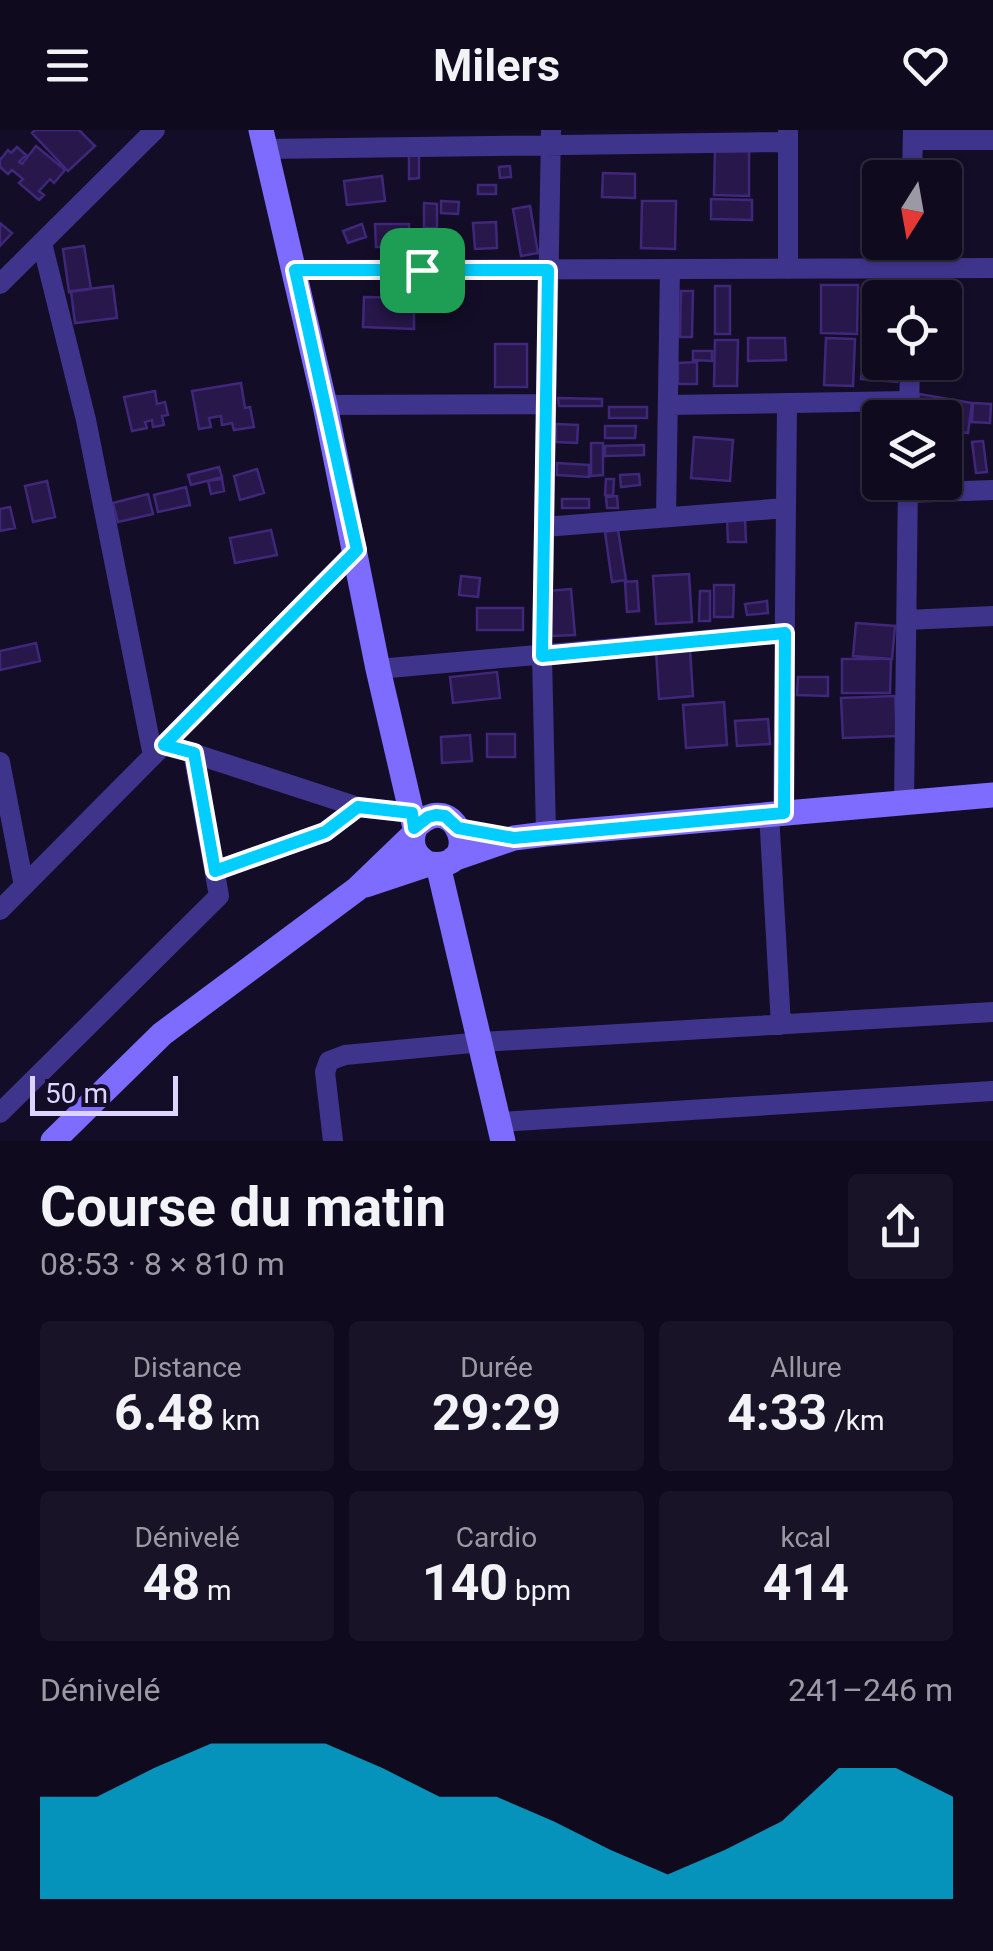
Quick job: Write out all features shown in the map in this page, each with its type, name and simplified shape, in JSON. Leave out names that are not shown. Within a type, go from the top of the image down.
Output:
[{"type":"main road","points":[[263,139],[399,752],[427,824],[462,844],[440,863]]},
{"type":"main road","points":[[357,888],[514,838],[993,796]]},
{"type":"main road","points":[[427,824],[514,838]]},
{"type":"main road","points":[[427,824],[415,853],[440,863]]},
{"type":"main road","points":[[53,1141],[162,1034],[357,888],[427,824]]},
{"type":"main road","points":[[440,863],[501,1132]]},
{"type":"street","points":[[0,284],[155,130]]},
{"type":"street","points":[[912,160],[913,135],[993,140]]},
{"type":"street","points":[[263,139],[788,136],[788,269]]},
{"type":"street","points":[[546,834],[542,656],[551,138]]},
{"type":"street","points":[[42,242],[86,420],[158,750]]},
{"type":"street","points":[[911,260],[911,280]]},
{"type":"street","points":[[295,270],[993,268]]},
{"type":"street","points":[[666,518],[670,270]]},
{"type":"street","points":[[668,405],[787,403],[862,407]]},
{"type":"street","points":[[781,1025],[776,813],[785,633],[787,403]]},
{"type":"street","points":[[325,406],[546,404]]},
{"type":"street","points":[[962,489],[993,490]]},
{"type":"street","points":[[904,802],[908,500]]},
{"type":"street","points":[[544,526],[786,508]]},
{"type":"street","points":[[0,910],[357,550]]},
{"type":"street","points":[[907,620],[993,616]]},
{"type":"street","points":[[378,668],[785,633]]},
{"type":"street","points":[[158,750],[194,753],[358,807],[427,824]]},
{"type":"street","points":[[0,1113],[219,896],[194,753]]},
{"type":"street","points":[[0,762],[24,886]]},
{"type":"street","points":[[215,871],[325,832],[358,807]]},
{"type":"street","points":[[329,1139],[325,1072],[328,1061],[345,1056],[482,1042],[993,1012]]},
{"type":"street","points":[[501,1132],[993,1090]]},
{"type":"building","points":[[79,130],[95,146],[68,171],[32,133]]},
{"type":"building","points":[[36,146],[65,170],[54,183],[50,179],[39,191],[44,195],[39,200],[19,183],[23,179],[0,167],[8,150],[11,153],[17,147],[26,155],[19,162],[22,164]]},
{"type":"building","points":[[715,149],[749,150],[749,196],[714,195]]},
{"type":"building","points":[[409,151],[419,151],[419,178],[409,179]]},
{"type":"building","points":[[510,166],[511,177],[500,178],[499,167]]},
{"type":"building","points":[[603,173],[635,174],[635,198],[602,197]]},
{"type":"building","points":[[382,176],[385,201],[347,205],[344,181]]},
{"type":"building","points":[[478,185],[496,185],[496,194],[478,194]]},
{"type":"building","points":[[711,199],[752,200],[752,220],[711,219]]},
{"type":"building","points":[[441,201],[459,202],[458,214],[441,213]]},
{"type":"building","points":[[642,201],[676,201],[675,249],[641,248]]},
{"type":"building","points":[[424,203],[437,204],[437,228],[424,228]]},
{"type":"building","points":[[530,206],[538,253],[521,256],[513,209]]},
{"type":"building","points":[[496,222],[497,248],[475,249],[473,223]]},
{"type":"building","points":[[0,223],[12,233],[0,246]]},
{"type":"building","points":[[362,224],[366,237],[348,243],[343,231]]},
{"type":"building","points":[[375,224],[409,224],[409,246],[376,247]]},
{"type":"building","points":[[84,246],[91,289],[69,292],[63,249]]},
{"type":"building","points":[[821,285],[858,285],[857,334],[821,333]]},
{"type":"building","points":[[113,286],[117,318],[75,323],[71,291]]},
{"type":"building","points":[[715,286],[730,286],[730,334],[715,334]]},
{"type":"building","points":[[681,291],[693,291],[692,337],[680,337]]},
{"type":"building","points":[[364,297],[414,298],[414,329],[363,327]]},
{"type":"building","points":[[748,338],[785,338],[786,360],[748,361]]},
{"type":"building","points":[[826,338],[855,339],[853,386],[824,385]]},
{"type":"building","points":[[715,340],[738,340],[737,386],[714,386]]},
{"type":"building","points":[[495,344],[527,344],[527,387],[495,387]]},
{"type":"building","points":[[693,351],[712,351],[712,361],[693,360]]},
{"type":"building","points":[[697,362],[697,384],[678,384],[678,363]]},
{"type":"building","points":[[241,383],[245,408],[250,407],[254,427],[234,430],[232,423],[222,425],[221,416],[209,418],[211,427],[199,429],[192,391]]},
{"type":"building","points":[[155,391],[157,404],[165,402],[168,415],[162,416],[164,425],[153,427],[152,420],[145,422],[147,428],[132,431],[124,397]]},
{"type":"building","points":[[919,394],[954,400],[918,400]]},
{"type":"building","points":[[558,398],[602,399],[602,406],[559,406]]},
{"type":"building","points":[[962,401],[972,403],[968,433],[962,432]]},
{"type":"building","points":[[973,403],[991,404],[990,423],[972,422]]},
{"type":"building","points":[[609,407],[647,407],[647,418],[609,418]]},
{"type":"building","points":[[556,424],[578,425],[577,443],[556,442]]},
{"type":"building","points":[[605,426],[636,426],[635,438],[605,438]]},
{"type":"building","points":[[694,437],[733,440],[730,481],[691,478]]},
{"type":"building","points":[[983,441],[987,472],[976,473],[972,442]]},
{"type":"building","points":[[591,443],[603,443],[603,475],[591,476]]},
{"type":"building","points":[[644,445],[644,455],[605,456],[605,446]]},
{"type":"building","points":[[557,463],[589,465],[589,477],[557,475]]},
{"type":"building","points":[[219,467],[222,477],[191,485],[188,475]]},
{"type":"building","points":[[257,469],[264,493],[240,500],[234,476]]},
{"type":"building","points":[[639,474],[640,485],[621,487],[620,475]]},
{"type":"building","points":[[222,479],[224,491],[211,494],[208,481]]},
{"type":"building","points":[[606,479],[614,479],[613,496],[605,495]]},
{"type":"building","points":[[47,481],[55,517],[33,522],[25,486]]},
{"type":"building","points":[[186,487],[190,505],[158,512],[154,495]]},
{"type":"building","points":[[148,494],[153,514],[118,522],[113,503]]},
{"type":"building","points":[[617,496],[618,508],[607,508],[606,497]]},
{"type":"building","points":[[562,499],[589,499],[589,508],[562,508]]},
{"type":"building","points":[[10,507],[15,528],[0,531],[0,509]]},
{"type":"building","points":[[727,518],[745,518],[746,542],[728,542]]},
{"type":"building","points":[[271,530],[277,555],[235,563],[230,538]]},
{"type":"building","points":[[618,530],[626,580],[612,582],[605,532]]},
{"type":"building","points":[[689,574],[692,622],[656,624],[653,576]]},
{"type":"building","points":[[461,576],[480,578],[478,597],[459,595]]},
{"type":"building","points":[[637,581],[639,611],[627,612],[625,582]]},
{"type":"building","points":[[714,585],[734,585],[733,617],[714,617]]},
{"type":"building","points":[[571,589],[575,635],[551,636],[547,591]]},
{"type":"building","points":[[700,591],[710,591],[710,621],[699,621]]},
{"type":"building","points":[[767,601],[768,613],[747,615],[745,604]]},
{"type":"building","points":[[477,608],[523,608],[523,630],[477,630]]},
{"type":"building","points":[[856,623],[895,626],[892,659],[853,656]]},
{"type":"building","points":[[36,643],[40,661],[0,670],[0,651]]},
{"type":"building","points":[[690,649],[693,696],[659,699],[656,651]]},
{"type":"building","points":[[842,659],[891,659],[890,693],[842,693]]},
{"type":"building","points":[[497,672],[500,698],[453,703],[450,677]]},
{"type":"building","points":[[798,677],[828,677],[828,696],[797,695]]},
{"type":"building","points":[[895,696],[897,736],[843,738],[841,698]]},
{"type":"building","points":[[724,702],[727,745],[686,748],[683,705]]},
{"type":"building","points":[[768,719],[770,744],[737,746],[735,721]]},
{"type":"building","points":[[487,734],[515,734],[515,757],[487,757]]},
{"type":"building","points":[[470,735],[472,761],[442,763],[441,737]]},
{"type":"route","points":[[295,270],[422,270],[548,270],[542,656],[785,633],[784,813],[514,838],[458,828],[445,816],[436,815],[414,828],[412,813],[358,807],[325,832],[215,871],[194,753],[164,745],[357,550],[295,270]]}]
